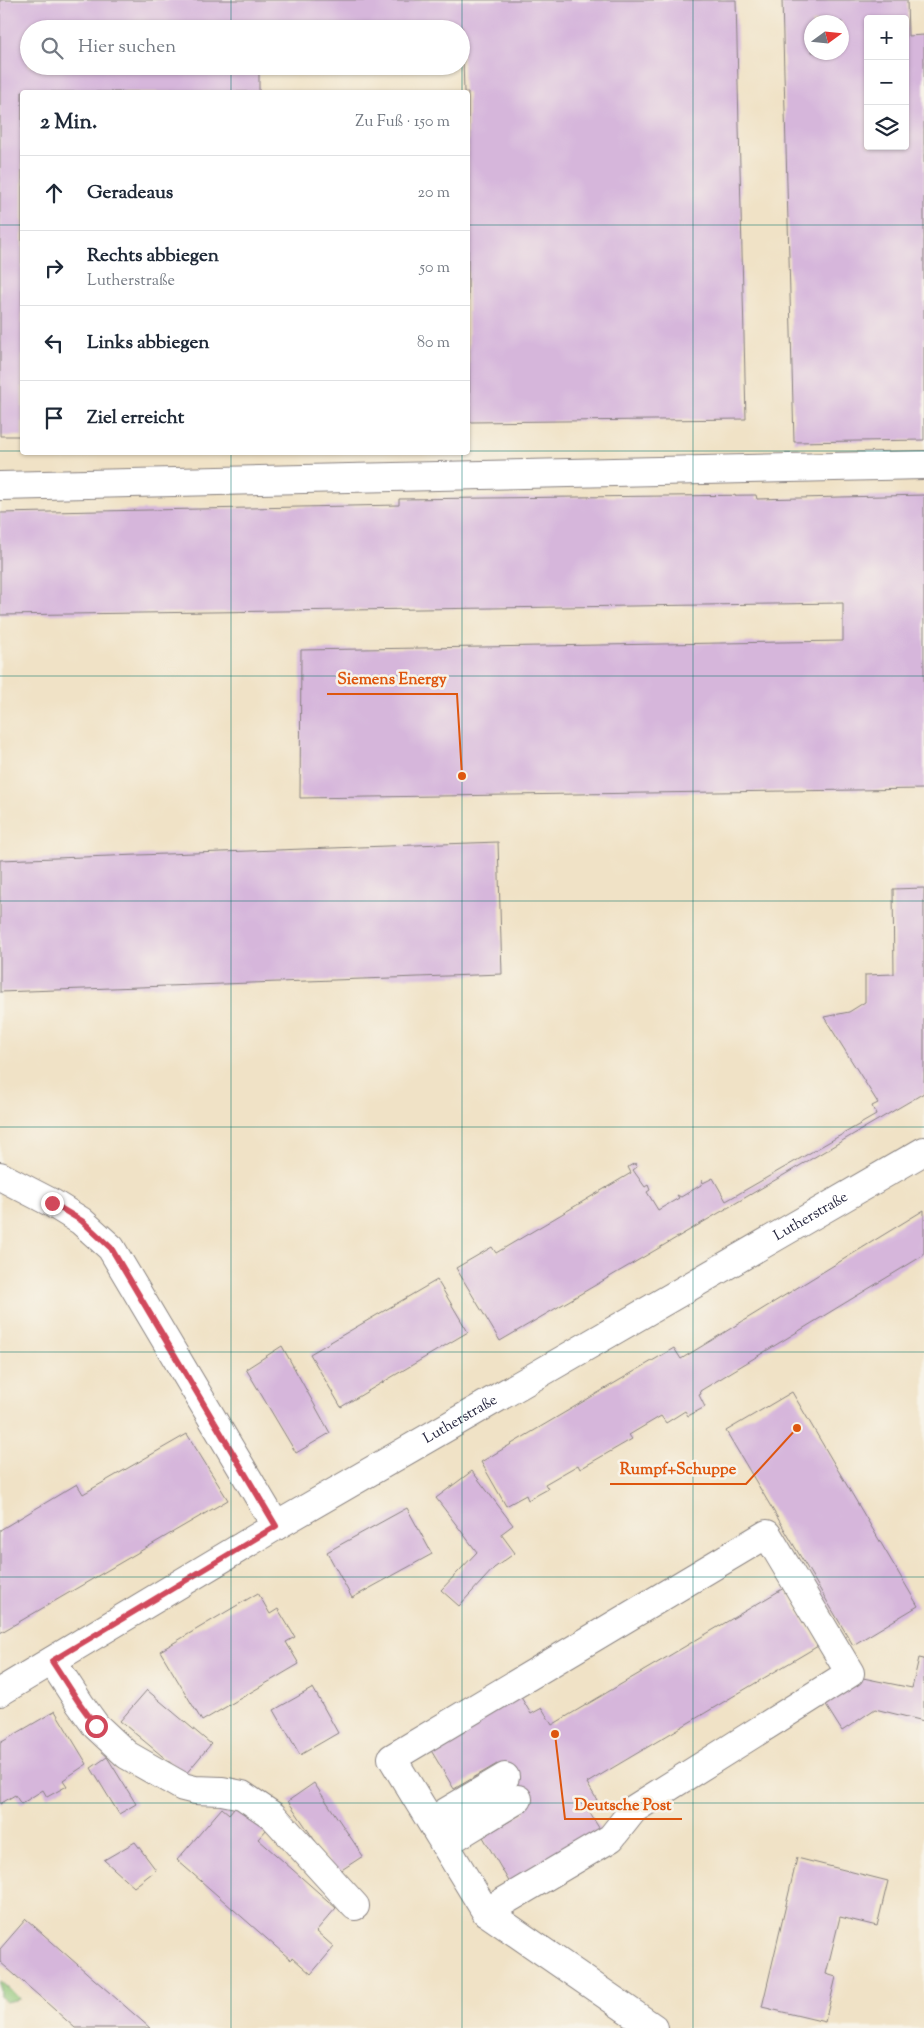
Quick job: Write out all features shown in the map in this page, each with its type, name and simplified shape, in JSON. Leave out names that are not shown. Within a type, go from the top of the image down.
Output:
[{"type":"street","points":[[0,486],[924,465]]},
{"type":"street","name":"Lutherstraße","points":[[0,1692],[276,1526],[924,1151]]},
{"type":"street","points":[[0,1176],[82,1221],[111,1248],[276,1526]]},
{"type":"street","points":[[486,1912],[611,1838],[634,1808],[850,1673],[767,1534],[392,1758],[486,1912],[654,2028]]},
{"type":"street","points":[[52,1661],[96,1726],[127,1755],[183,1787],[242,1795],[273,1816],[355,1906]]},
{"type":"street","points":[[431,1821],[511,1788],[444,1844]]},
{"type":"green space","points":[[0,1981],[20,1999],[5,2002],[0,1996]]},
{"type":"building","points":[[0,0],[736,0],[746,419],[470,422],[470,90],[464,90],[463,75],[470,75],[470,20],[20,20],[20,75],[259,75],[259,90],[20,90],[20,436],[0,436]]},
{"type":"building","points":[[782,0],[907,0],[907,15],[864,15],[864,150],[909,150],[909,36],[924,35],[924,440],[794,442]]},
{"type":"building","points":[[756,495],[757,499],[924,495],[924,789],[300,798],[301,650],[843,641],[843,603],[0,615],[0,513],[399,505],[399,499]]},
{"type":"building","points":[[498,842],[502,974],[0,992],[0,860]]},
{"type":"building","points":[[924,888],[924,1093],[500,1341],[456,1268],[492,1247],[496,1253],[631,1173],[628,1167],[635,1163],[637,1167],[633,1170],[645,1187],[648,1185],[650,1190],[647,1192],[658,1210],[679,1198],[677,1195],[681,1197],[701,1185],[702,1180],[703,1183],[713,1178],[726,1201],[876,1115],[872,1106],[878,1103],[824,1017],[849,1012],[865,1002],[865,975],[894,974],[893,889]]},
{"type":"building","points":[[924,1210],[924,1255],[700,1391],[701,1394],[699,1395],[705,1407],[688,1416],[685,1411],[666,1423],[661,1416],[629,1435],[632,1439],[580,1469],[578,1465],[545,1484],[548,1489],[528,1500],[526,1495],[506,1506],[481,1462],[674,1348],[681,1359]]},
{"type":"building","points":[[437,1280],[468,1332],[341,1407],[310,1354]]},
{"type":"building","points":[[282,1346],[330,1433],[296,1453],[246,1369]]},
{"type":"building","points":[[792,1392],[918,1606],[853,1645],[726,1431]]},
{"type":"building","points":[[187,1434],[228,1500],[0,1633],[0,1530],[77,1484],[83,1494]]},
{"type":"building","points":[[472,1471],[513,1525],[501,1534],[515,1553],[494,1568],[459,1606],[441,1590],[477,1552],[436,1498]]},
{"type":"building","points":[[407,1508],[432,1554],[352,1598],[327,1552]]},
{"type":"building","points":[[784,1588],[818,1646],[587,1783],[597,1800],[586,1807],[601,1831],[511,1885],[483,1837],[525,1812],[497,1764],[454,1789],[426,1742],[516,1689],[531,1714],[542,1708],[552,1725]]},
{"type":"building","points":[[258,1593],[270,1614],[278,1609],[295,1637],[286,1642],[299,1664],[202,1721],[160,1651]]},
{"type":"building","points":[[919,1658],[924,1659],[924,1721],[875,1709],[842,1731],[825,1704],[863,1678],[912,1688]]},
{"type":"building","points":[[313,1688],[338,1733],[300,1755],[274,1710]]},
{"type":"building","points":[[147,1690],[211,1744],[185,1775],[120,1721]]},
{"type":"building","points":[[55,1711],[87,1764],[63,1780],[67,1786],[47,1797],[43,1790],[21,1804],[15,1795],[0,1804],[0,1743]]},
{"type":"building","points":[[107,1757],[136,1804],[119,1814],[91,1768]]},
{"type":"building","points":[[314,1783],[363,1856],[337,1873],[288,1801]]},
{"type":"building","points":[[239,1802],[268,1828],[258,1839],[336,1908],[316,1931],[334,1947],[311,1974],[292,1957],[291,1960],[177,1860],[222,1808],[229,1814]]},
{"type":"building","points":[[135,1842],[156,1870],[134,1887],[104,1860]]},
{"type":"building","points":[[797,1858],[888,1881],[877,1926],[840,1917],[826,1974],[836,1977],[825,2022],[762,2007]]},
{"type":"building","points":[[26,1919],[150,2028],[75,2028],[0,1962],[0,1949]]},
{"type":"place","name":"Siemens Energy","points":[[462,776]]},
{"type":"place","name":"Rumpf+Schuppe","points":[[797,1428]]},
{"type":"place","name":"Deutsche Post","points":[[555,1734]]},
{"type":"route","points":[[52,1203],[82,1221],[111,1248],[276,1526],[52,1661],[96,1726]]}]
